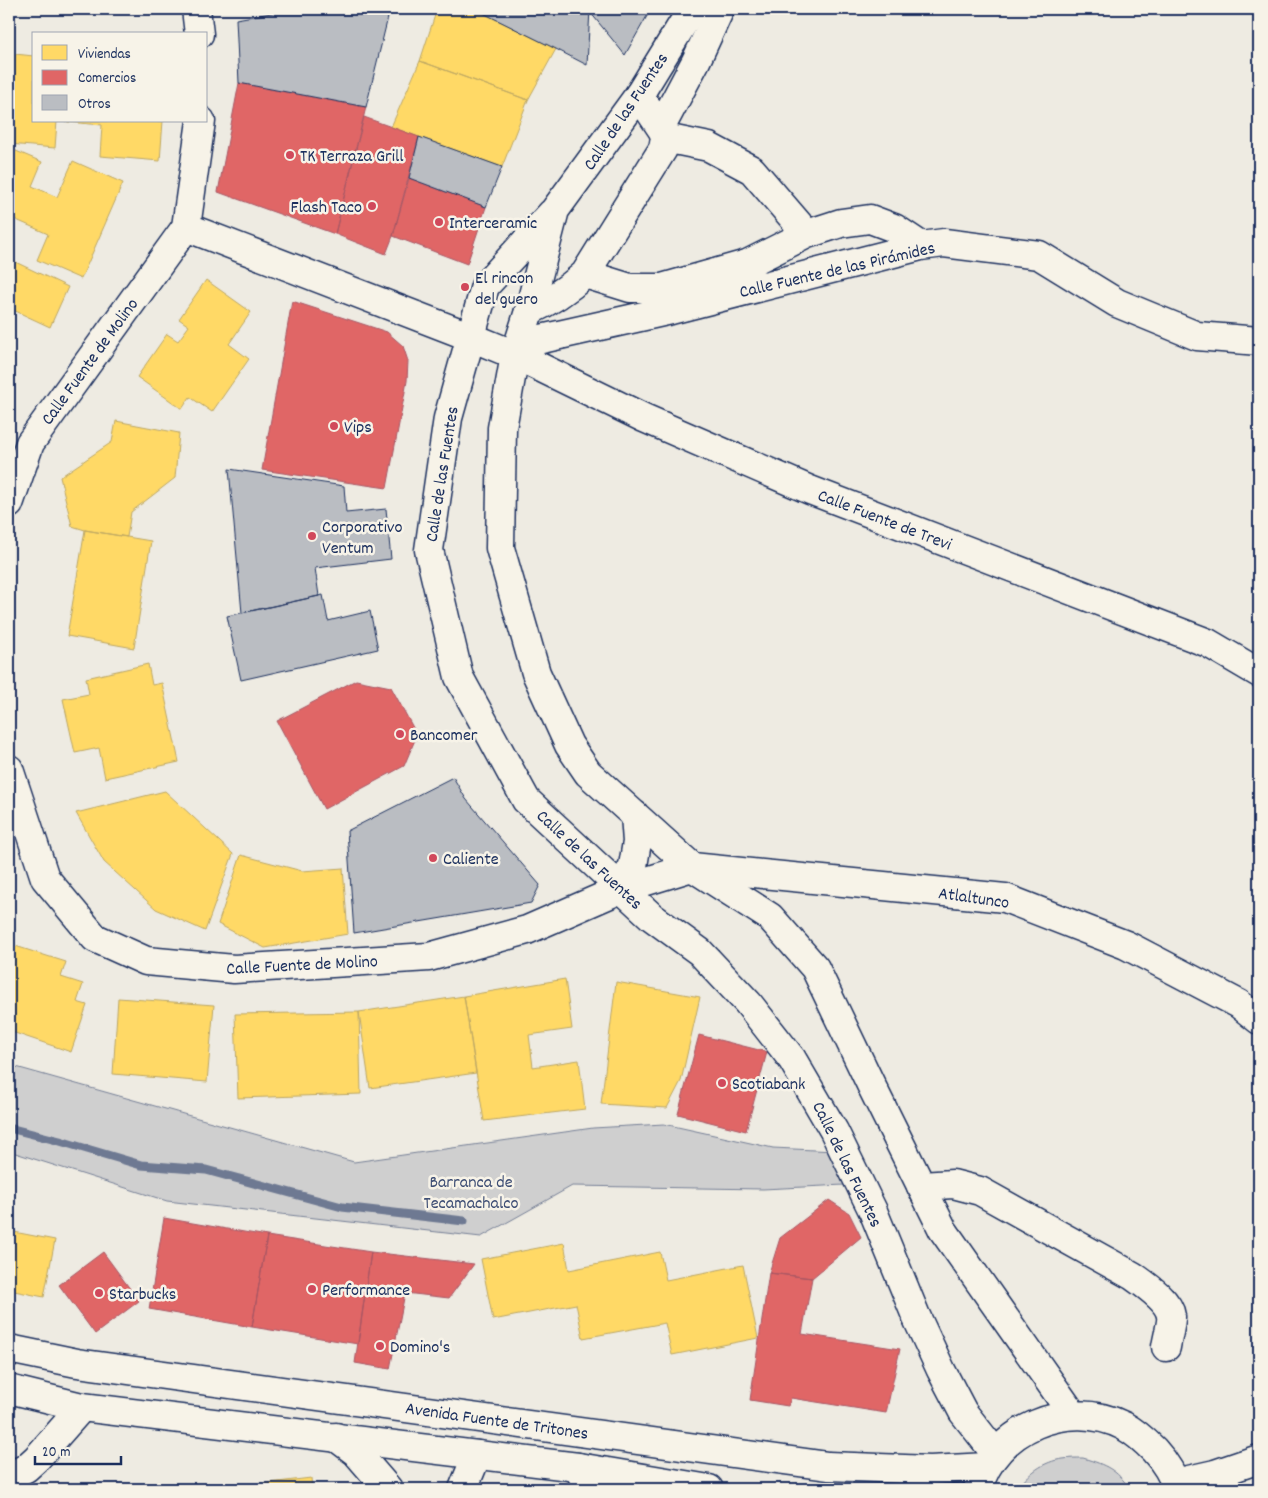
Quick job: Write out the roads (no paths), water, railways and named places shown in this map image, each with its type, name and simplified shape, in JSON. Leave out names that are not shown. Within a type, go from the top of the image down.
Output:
[{"type":"main road","points":[[196,9],[199,32]]},
{"type":"main road","name":"Calle de las Fuentes","points":[[692,9],[639,95],[555,210],[484,286],[448,418],[429,550],[459,677],[526,800],[652,917],[700,952],[748,1003],[792,1059],[834,1131],[873,1211],[916,1316],[963,1412],[987,1470]]},
{"type":"main road","points":[[529,312],[553,300],[585,274],[663,149],[663,133],[720,9]]},
{"type":"main road","points":[[639,95],[663,133],[709,147],[752,170],[807,234]]},
{"type":"main road","name":"Calle Fuente de Molino","points":[[9,504],[30,443],[186,227],[201,122]]},
{"type":"main road","name":"Calle de las Fuentes","points":[[555,210],[529,312],[517,350],[502,428],[500,548],[536,673],[569,745],[588,773],[692,867],[770,917],[815,968],[943,1230],[1073,1415]]},
{"type":"main road","points":[[585,274],[630,288],[662,288],[747,264],[807,234],[841,223],[870,219],[894,228],[922,246]]},
{"type":"main road","points":[[186,227],[471,337]]},
{"type":"main road","name":"Calle Fuente de las Pirámides","points":[[517,350],[922,246],[944,244],[1039,255],[1118,303],[1197,336],[1259,341]]},
{"type":"main road","name":"Calle Fuente de Trevi","points":[[471,337],[517,350],[644,418],[810,490],[1208,643],[1259,673]]},
{"type":"main road","name":"Calle Fuente de Molino","points":[[9,769],[45,878],[95,938],[146,962],[234,969],[429,957],[527,930],[622,889],[692,867]]},
{"type":"main road","points":[[622,889],[632,866],[637,842],[635,815]]},
{"type":"main road","name":"Atlaltunco","points":[[692,867],[1005,898],[1126,945],[1238,1004],[1259,1020]]},
{"type":"main road","points":[[921,1186],[953,1184],[980,1191],[1133,1276],[1153,1290],[1165,1303],[1171,1316],[1166,1347]]},
{"type":"main road","name":"Avenida Fuente de Tritones","points":[[9,1349],[77,1363],[828,1466],[987,1470]]},
{"type":"main road","name":"Avenida Fuente de Tritones","points":[[9,1389],[82,1407],[477,1454],[584,1478],[709,1489]]},
{"type":"main road","points":[[9,1477],[26,1468],[37,1458],[82,1407]]},
{"type":"main road","points":[[987,1470],[1012,1438],[1030,1426],[1051,1418],[1073,1415],[1099,1417],[1131,1430],[1145,1440],[1163,1459],[1176,1486],[1259,1459]]},
{"type":"main road","points":[[336,1437],[356,1452],[388,1489]]},
{"type":"main road","points":[[463,1489],[477,1454]]},
{"type":"waterway","points":[[9,1128],[141,1165],[206,1170],[342,1207],[464,1221]]},
{"type":"place","name":"TK Terraza Grill","points":[[290,155]]},
{"type":"place","name":"Flash Taco","points":[[372,206]]},
{"type":"place","name":"Interceramic","points":[[439,222]]},
{"type":"place","name":"El rincon del guero","points":[[465,287]]},
{"type":"place","name":"Vips","points":[[334,426]]},
{"type":"place","name":"Corporativo Ventum","points":[[312,536]]},
{"type":"place","name":"Bancomer","points":[[400,734]]},
{"type":"place","name":"Caliente","points":[[433,858]]},
{"type":"place","name":"Scotiabank","points":[[722,1083]]},
{"type":"place","name":"Performance","points":[[312,1289]]},
{"type":"place","name":"Starbucks","points":[[99,1293]]},
{"type":"place","name":"Domino's","points":[[380,1346]]},
{"type":"park label","name":"Barranca de Tecamachalco","points":[[471,1191]]}]
